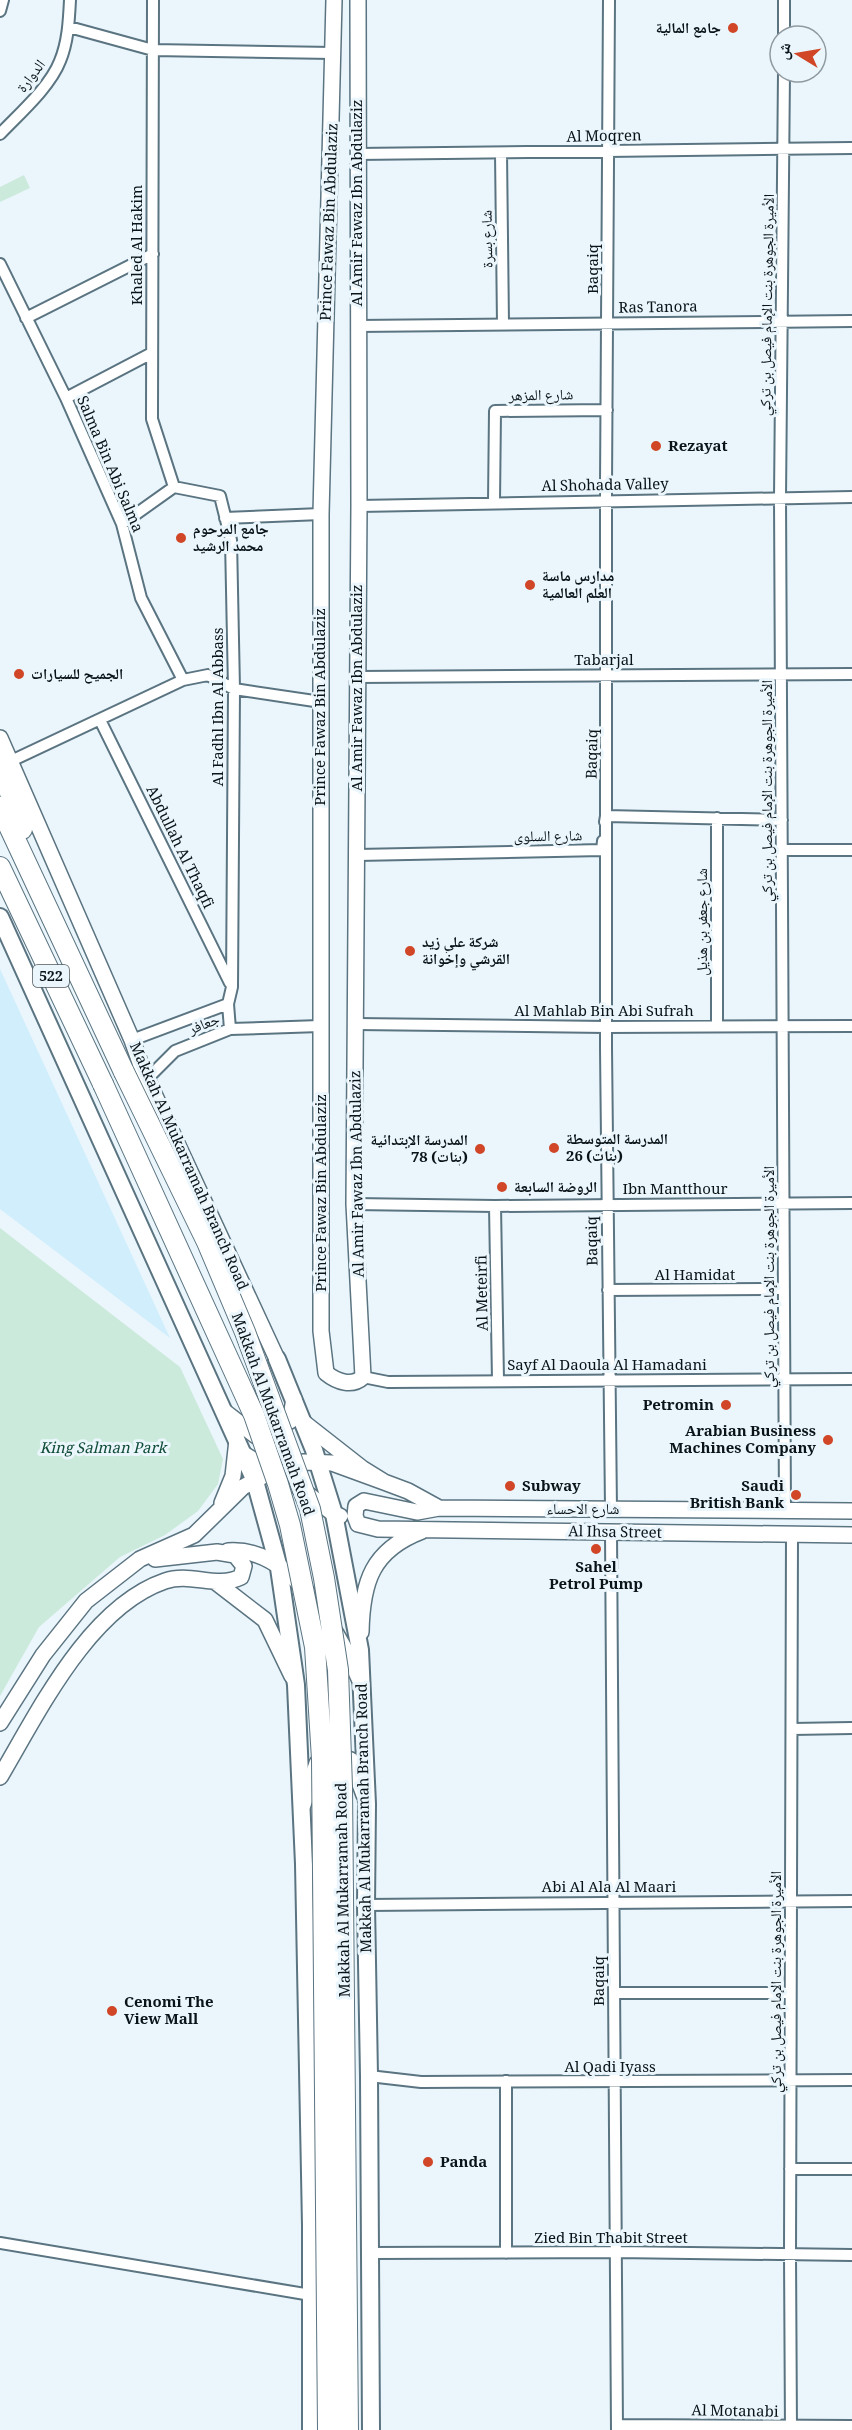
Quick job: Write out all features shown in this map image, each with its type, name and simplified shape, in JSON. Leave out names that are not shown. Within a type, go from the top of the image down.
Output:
[{"type":"highway","points":[[5,762],[59,934]]},
{"type":"highway","name":"Makkah Al Mukarramah Road","points":[[0,807],[124,1072],[207,1242],[245,1332],[310,1509],[324,1578],[338,1670],[342,1786],[348,2430]]},
{"type":"highway","name":"Makkah Al Mukarramah Road","points":[[0,867],[103,1084],[254,1415],[290,1525],[315,1647],[322,1759],[328,2430]]},
{"type":"main road","name":"Prince Fawaz Bin Abdulaziz","points":[[334,0],[321,514],[321,1331],[326,1373],[334,1379],[351,1383],[363,1377]]},
{"type":"main road","name":"Al Amir Fawaz Ibn Abdulaziz","points":[[358,0],[359,506],[354,1204],[363,1377]]},
{"type":"main road","name":"Makkah Al Mukarramah Branch Road","points":[[0,738],[5,762],[132,1040],[147,1079],[277,1359],[303,1422],[334,1514],[360,1650],[367,1804],[371,2430]]},
{"type":"main road","points":[[0,917],[6,946],[255,1480],[279,1568],[296,1685],[302,1808],[311,2295],[311,2430]]},
{"type":"main road","points":[[225,1412],[256,1436],[290,1421],[294,1399]]},
{"type":"main road","points":[[303,1422],[384,1482]]},
{"type":"main road","points":[[239,1447],[334,1514],[358,1524]]},
{"type":"main road","points":[[220,1508],[233,1476],[239,1447]]},
{"type":"main road","points":[[0,1724],[43,1654],[86,1601],[140,1559],[194,1535],[243,1487],[280,1467],[303,1462],[332,1463],[408,1491],[439,1508]]},
{"type":"main road","name":"شارع الاحساء","points":[[358,1524],[355,1516],[356,1506],[364,1501],[417,1512],[439,1508],[852,1511]]},
{"type":"main road","name":"Al Ihsa Street","points":[[358,1524],[378,1529],[852,1535]]},
{"type":"main road","points":[[360,1650],[361,1606],[367,1579],[386,1552],[408,1537],[427,1529]]},
{"type":"main road","points":[[130,1567],[152,1559],[239,1550],[265,1559],[306,1591],[322,1611],[345,1647],[362,1685]]},
{"type":"main road","points":[[0,1777],[54,1688],[94,1630],[132,1596],[167,1580],[185,1578],[217,1583],[231,1582],[241,1577],[244,1566],[235,1555],[217,1552]]},
{"type":"main road","points":[[217,1583],[265,1620],[296,1685]]},
{"type":"main road","points":[[302,1808],[317,1763],[333,1754],[351,1760],[367,1804]]},
{"type":"street","points":[[0,11],[3,0]]},
{"type":"street","name":"الدوارة","points":[[0,134],[39,93],[60,62],[69,27],[70,0]]},
{"type":"street","name":"Khaled Al Hakim","points":[[153,0],[152,420],[174,487]]},
{"type":"street","name":"Baqaiq","points":[[609,0],[606,1204],[611,1509]]},
{"type":"street","points":[[784,0],[784,24]]},
{"type":"street","points":[[69,27],[153,50],[333,52]]},
{"type":"street","name":"الأميرة الجوهرة بنت الإمام فيصل بن تركي","points":[[784,84],[780,498],[785,1510]]},
{"type":"street","name":"Al Moqren","points":[[357,154],[852,148]]},
{"type":"street","name":"شارع بسرة","points":[[501,153],[503,324]]},
{"type":"street","points":[[27,318],[153,254]]},
{"type":"street","name":"Salma Bin Abi Salma","points":[[0,264],[66,398],[122,524],[141,598],[183,680]]},
{"type":"street","name":"Ras Tanora","points":[[357,326],[852,321]]},
{"type":"street","points":[[66,398],[152,353]]},
{"type":"street","name":"شارع المزهر","points":[[494,502],[495,411],[607,410]]},
{"type":"street","points":[[122,524],[174,487]]},
{"type":"street","name":"Al Fadhl Ibn Al Abbass","points":[[174,487],[220,496],[231,540],[234,689],[232,987],[228,1004],[230,1029]]},
{"type":"street","name":"Al Shohada Valley","points":[[359,506],[852,497]]},
{"type":"street","points":[[225,518],[321,514]]},
{"type":"street","name":"Tabarjal","points":[[357,677],[852,674]]},
{"type":"street","points":[[5,762],[183,680],[208,675],[234,689],[321,702]]},
{"type":"street","name":"Abdullah Al Thaqfi","points":[[100,720],[232,987]]},
{"type":"street","points":[[606,816],[782,820]]},
{"type":"street","name":"شارع السلوى","points":[[357,855],[602,850],[606,816]]},
{"type":"street","name":"شارع جعفر بن هذيل","points":[[717,818],[717,1026]]},
{"type":"street","points":[[783,850],[852,850]]},
{"type":"street","points":[[132,1040],[228,1004]]},
{"type":"street","name":"Al Mahlab Bin Abi Sufrah","points":[[356,1024],[606,1027],[852,1026]]},
{"type":"street","name":"جعافر","points":[[147,1079],[175,1051],[230,1029],[320,1026]]},
{"type":"street","name":"Ibn Mantthour","points":[[354,1204],[495,1206],[852,1203]]},
{"type":"street","name":"Al Meteirfi","points":[[495,1206],[498,1380]]},
{"type":"street","name":"Al Hamidat","points":[[608,1290],[783,1289]]},
{"type":"street","name":"Sayf Al Daoula Al Hamadani","points":[[363,1377],[388,1382],[852,1379]]},
{"type":"street","name":"Baqaiq","points":[[611,1532],[617,2428]]},
{"type":"street","name":"الأميرة الجوهرة بنت الإمام فيصل بن تركي","points":[[791,2428],[789,2254],[792,1534]]},
{"type":"street","points":[[792,1729],[852,1728]]},
{"type":"street","name":"Abi Al Ala Al Maari","points":[[366,1905],[852,1901]]},
{"type":"street","points":[[614,1992],[790,1993]]},
{"type":"street","name":"Al Qadi Iyass","points":[[369,2076],[422,2082],[852,2080]]},
{"type":"street","points":[[506,2081],[506,2253]]},
{"type":"street","points":[[790,2169],[852,2169]]},
{"type":"street","points":[[0,2243],[311,2295]]},
{"type":"street","name":"Zied Bin Thabit Street","points":[[370,2253],[616,2252],[852,2255]]},
{"type":"street","name":"Al Motanabi","points":[[617,2428],[852,2427]]},
{"type":"shaded area","points":[[0,969],[170,1338],[0,1209]]},
{"type":"green space","points":[[24,175],[30,188],[0,202],[0,187]]},
{"type":"green space","name":"King Salman Park","points":[[0,1228],[180,1367],[223,1459],[218,1484],[198,1511],[165,1535],[120,1557],[39,1627],[0,1696]]},
{"type":"place","name":"جامع المالية","points":[[733,28]]},
{"type":"place","name":"Rezayat","points":[[656,446]]},
{"type":"place","name":"جامع المرحوم محمد الرشيد","points":[[181,538]]},
{"type":"place","name":"مدارس ماسة العلم العالمية","points":[[530,585]]},
{"type":"place","name":"الجميح للسيارات","points":[[19,674]]},
{"type":"place","name":"شركة علي زيد القرشي وإخوانة","points":[[410,951]]},
{"type":"place","name":"المدرسة المتوسطة 26 (بنات)","points":[[554,1148]]},
{"type":"place","name":"المدرسة الإبتدائية 78 (بنات)","points":[[480,1149]]},
{"type":"place","name":"الروضة السابعة","points":[[502,1187]]},
{"type":"place","name":"Petromin","points":[[726,1405]]},
{"type":"place","name":"Arabian Business Machines Company","points":[[828,1440]]},
{"type":"place","name":"Subway","points":[[510,1486]]},
{"type":"place","name":"Saudi British Bank","points":[[796,1495]]},
{"type":"place","name":"Sahel Petrol Pump","points":[[596,1549]]},
{"type":"place","name":"Cenomi The View Mall","points":[[112,2011]]},
{"type":"place","name":"Panda","points":[[428,2162]]}]
